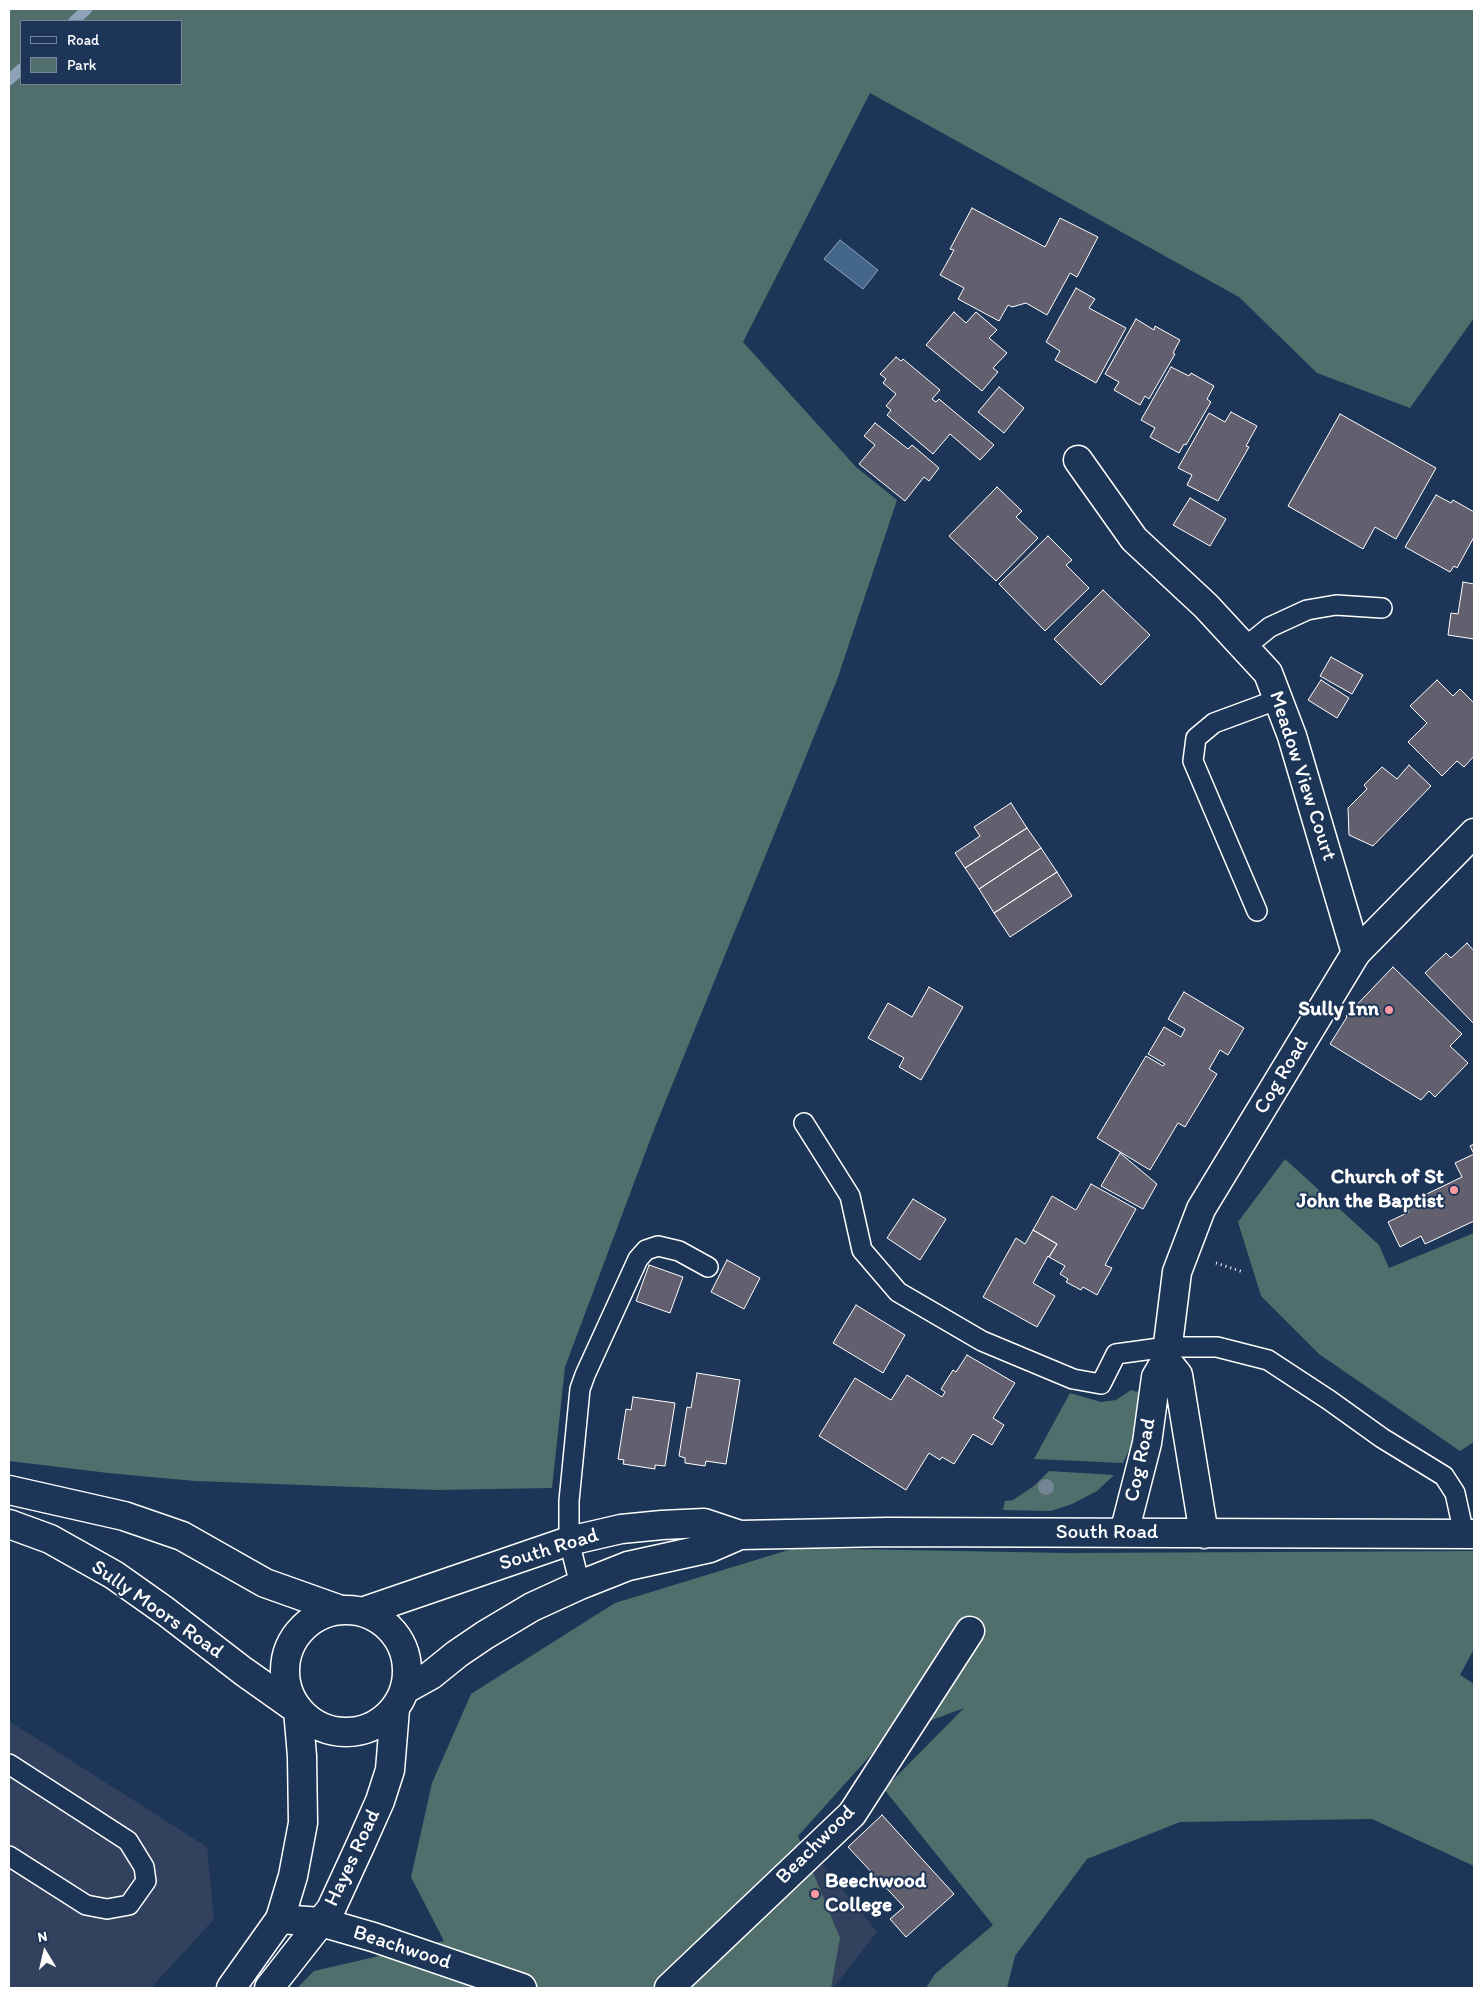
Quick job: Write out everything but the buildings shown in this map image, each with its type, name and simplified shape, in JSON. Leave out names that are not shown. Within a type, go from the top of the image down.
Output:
[{"type":"street","name":"Meadow View Court","points":[[1078,460],[1134,539],[1206,606],[1268,673],[1292,736],[1356,953]]},
{"type":"street","name":"Cog Road","points":[[1124,1534],[1148,1443],[1156,1377],[1167,1353],[1177,1272],[1201,1209],[1356,953],[1474,833]]},
{"type":"street","name":"Cog Road","points":[[1167,1353],[1178,1375],[1204,1534]]},
{"type":"street","points":[[9,1490],[124,1516],[182,1536],[265,1583],[382,1619],[403,1648],[408,1668],[400,1700],[379,1723],[356,1732],[334,1732],[314,1724],[298,1710],[287,1692],[284,1670],[290,1645],[302,1628],[320,1615],[351,1611]]},
{"type":"street","name":"South Road","points":[[351,1611],[569,1542],[621,1529],[704,1523],[740,1535],[887,1532],[1469,1534]]},
{"type":"street","name":"Sully Moors Road","points":[[9,1524],[50,1539],[114,1576],[298,1710]]},
{"type":"street","name":"South Road","points":[[400,1700],[457,1654],[532,1607],[628,1566],[710,1548],[740,1535]]},
{"type":"street","name":"Beachwood","points":[[669,1988],[852,1814],[970,1631]]},
{"type":"street","name":"Hayes Road","points":[[269,1988],[331,1909],[380,1801],[390,1770],[400,1700]]},
{"type":"street","points":[[231,1988],[280,1919],[293,1876],[302,1823],[302,1756],[298,1710]]},
{"type":"street","name":"Beachwood","points":[[280,1919],[321,1922],[373,1937],[522,1988]]},
{"type":"lane","points":[[1244,648],[1270,627],[1307,610],[1336,605],[1382,608]]},
{"type":"lane","points":[[1258,911],[1193,761],[1196,738],[1214,723],[1279,699]]},
{"type":"lane","points":[[804,1123],[850,1196],[862,1250],[898,1292],[982,1341],[1073,1379],[1101,1384],[1116,1354],[1167,1353],[1217,1347],[1268,1360],[1382,1438],[1444,1476],[1455,1493],[1469,1534]]},
{"type":"lane","points":[[580,1585],[569,1542],[569,1501],[580,1389],[638,1258],[646,1250],[658,1246],[679,1251],[708,1268]]},
{"type":"lane","points":[[9,1764],[128,1842],[144,1867],[146,1880],[128,1905],[107,1908],[86,1905],[9,1856]]},
{"type":"path","points":[[1209,1260],[1243,1272]]},
{"type":"shaded area","points":[[840,240],[878,270],[863,289],[824,259]]},
{"type":"shaded area","points":[[9,1721],[207,1847],[214,1919],[151,1988],[9,1988]]},
{"type":"shaded area","name":"Beechwood College","points":[[817,1857],[877,1932],[833,1988],[695,1988]]},
{"type":"green space","points":[[9,9],[1474,9],[1474,318],[1410,408],[1317,373],[1239,297],[870,93],[743,342],[856,467],[897,500],[837,680],[655,1127],[565,1367],[552,1488],[436,1490],[195,1481],[9,1461]]},
{"type":"green space","points":[[1285,1159],[1379,1245],[1389,1268],[1474,1233],[1474,1442],[1460,1451],[1319,1354],[1261,1296],[1238,1222]]},
{"type":"green space","points":[[1131,1390],[1143,1393],[1136,1434],[1123,1463],[1034,1459],[1070,1393],[1101,1402],[1116,1400]]},
{"type":"green space","points":[[1049,1471],[1114,1475],[1097,1491],[1072,1504],[1051,1511],[1003,1510],[1005,1501],[1013,1500],[1034,1486]]},
{"type":"green space","points":[[795,1548],[1067,1553],[1474,1551],[1474,1649],[1460,1675],[1474,1684],[1474,1866],[1372,1819],[1180,1822],[1087,1859],[1015,1956],[1007,1988],[926,1988],[935,1974],[993,1925],[884,1789],[964,1708],[887,1737],[798,1836],[840,1938],[831,1988],[297,1988],[314,1971],[444,1941],[411,1877],[432,1783],[471,1694],[615,1603]]},
{"type":"waterway","points":[[75,20],[87,9]]},
{"type":"waterway","points":[[9,80],[20,70]]},
{"type":"place","name":"Sully Inn","points":[[1389,1010]]},
{"type":"place","name":"Church of St John the Baptist","points":[[1454,1190]]},
{"type":"place","name":"Beechwood College","points":[[815,1894]]}]
